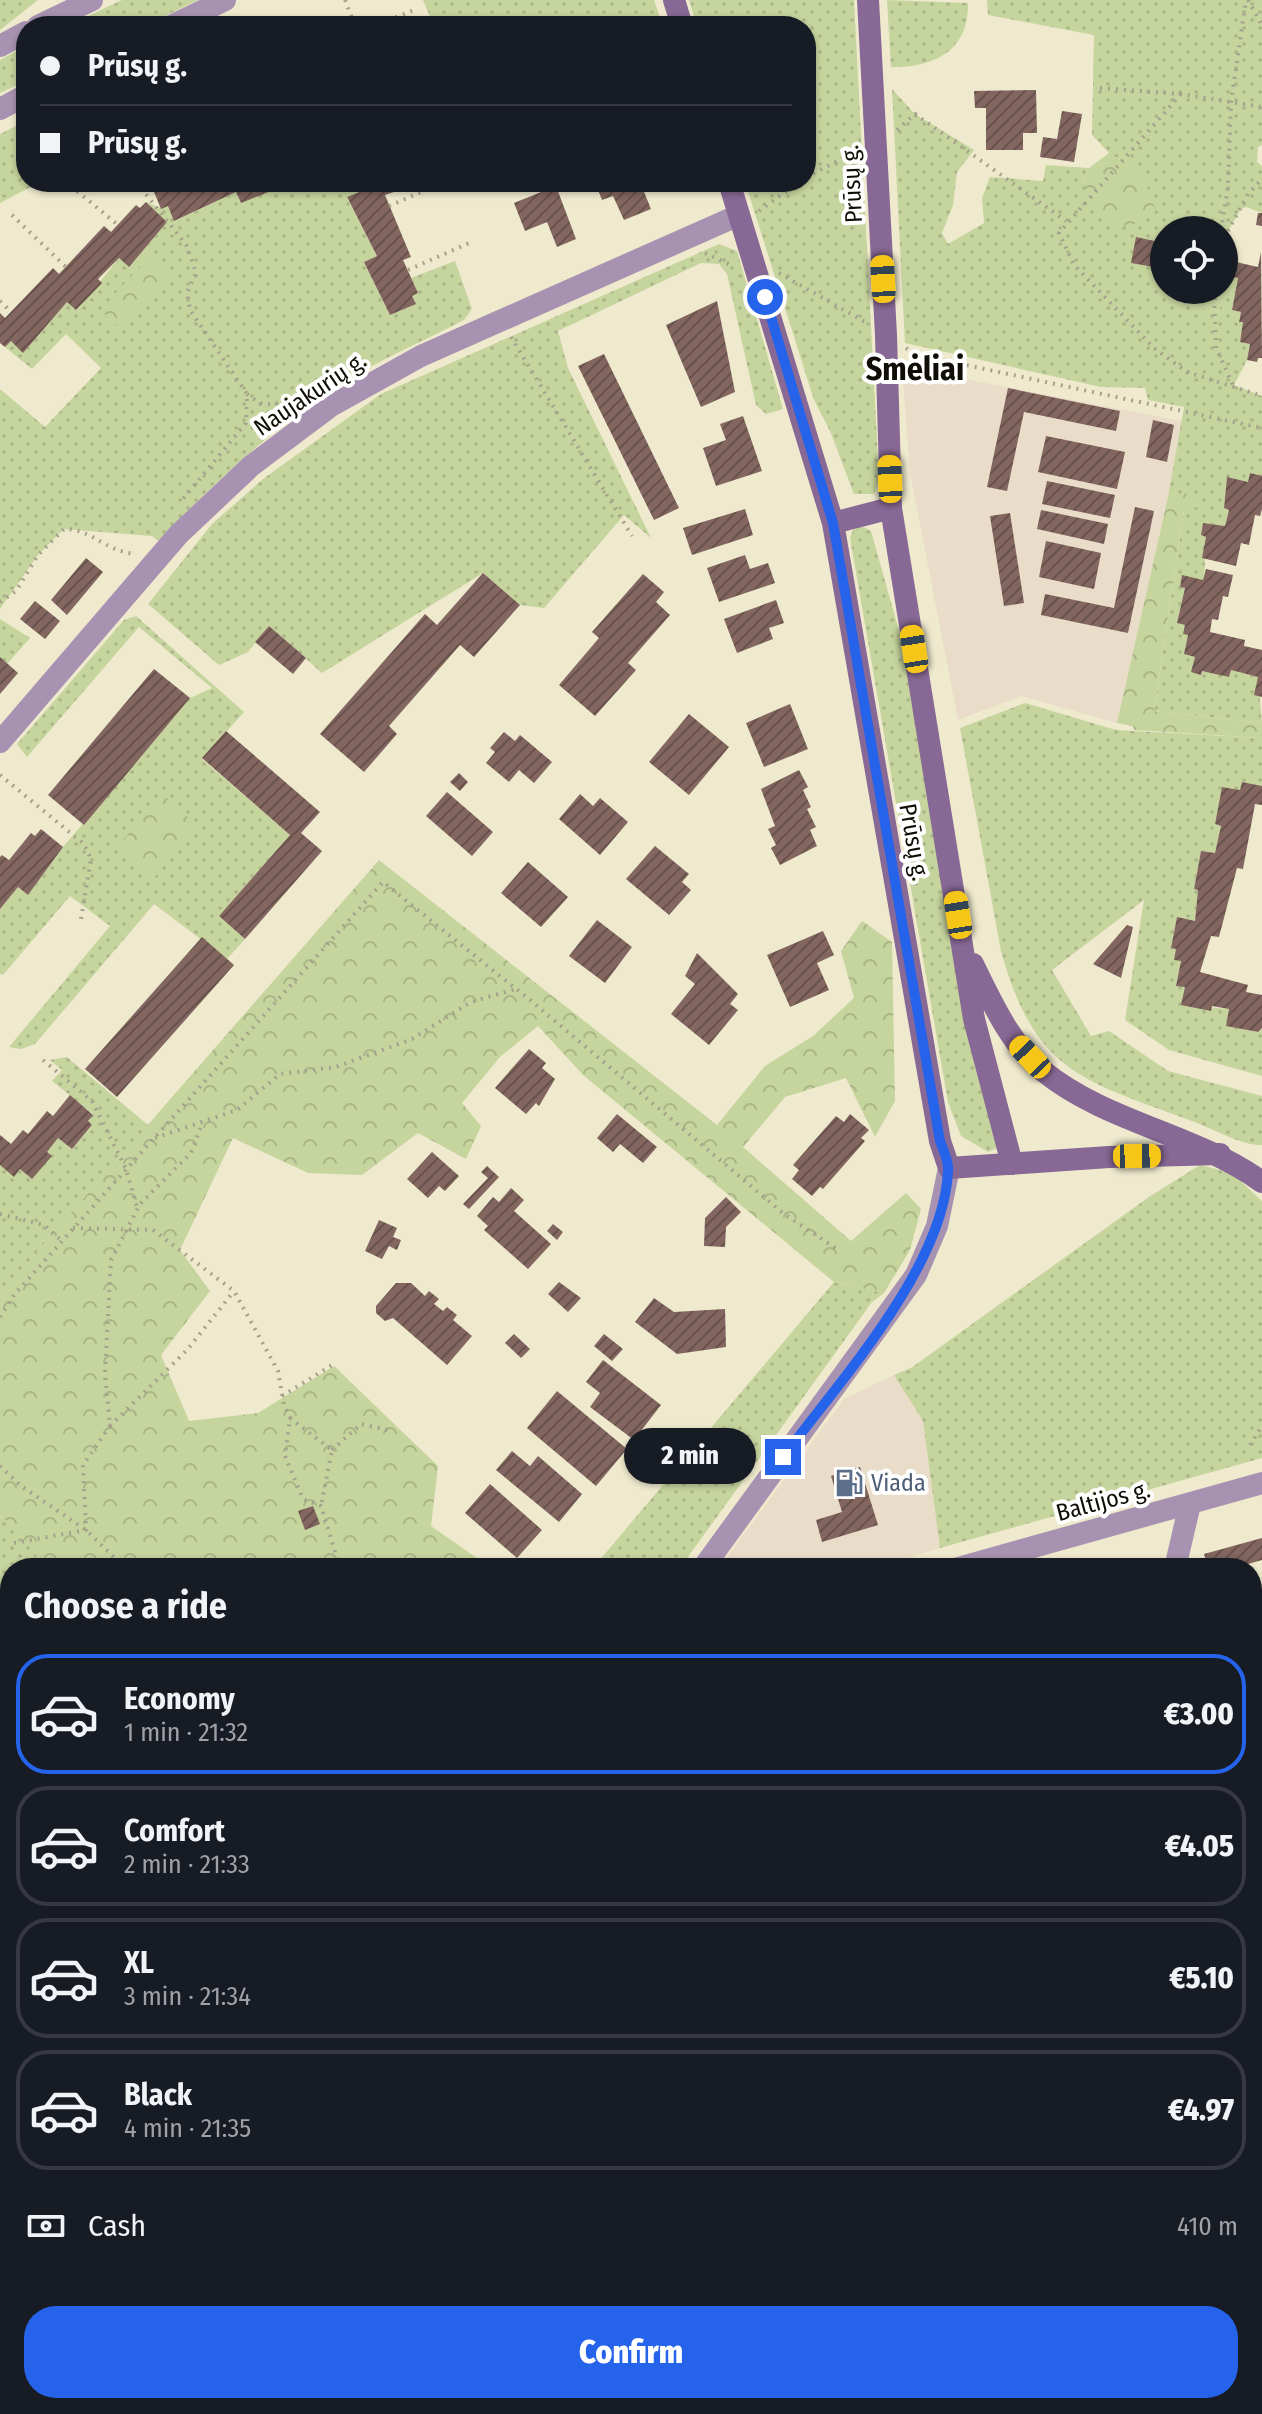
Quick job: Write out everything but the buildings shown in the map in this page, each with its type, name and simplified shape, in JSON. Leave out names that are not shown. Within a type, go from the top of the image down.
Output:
[{"type":"main road","name":"Prūsų g.","points":[[868,0],[886,335],[891,508],[974,1019],[1012,1164]]},
{"type":"main road","name":"Prūsų g.","points":[[732,192],[833,523],[937,1129],[949,1168]]},
{"type":"main road","points":[[833,523],[891,508]]},
{"type":"main road","name":"Prūsų g.","points":[[963,945],[1018,1043],[1043,1071],[1095,1102],[1220,1154],[1262,1182]]},
{"type":"main road","points":[[949,1168],[1220,1154]]},
{"type":"street","points":[[59,16],[92,0]]},
{"type":"street","points":[[192,16],[225,0]]},
{"type":"street","name":"Naujakurių g.","points":[[0,742],[178,535],[251,466],[331,406],[421,356],[739,215]]},
{"type":"street","name":"Prūsų g.","points":[[710,1558],[916,1275],[937,1226],[949,1168]]},
{"type":"street","name":"Baltijos g.","points":[[994,1558],[1262,1483]]},
{"type":"street","points":[[1177,1558],[1190,1504]]},
{"type":"path","points":[[1247,0],[1262,25]]},
{"type":"path","points":[[1223,216],[1228,187],[1231,102],[1247,0]]},
{"type":"path","points":[[399,16],[417,9]]},
{"type":"path","points":[[1100,88],[1181,94],[1262,107]]},
{"type":"path","points":[[1181,94],[1066,221],[1059,233],[1074,265],[1154,348],[1187,372],[1262,396]]},
{"type":"path","points":[[816,172],[901,128],[915,114],[1066,221]]},
{"type":"path","points":[[1236,216],[1248,194],[1262,179]]},
{"type":"path","points":[[78,192],[118,225]]},
{"type":"path","points":[[144,192],[187,246],[196,273],[187,293],[190,310],[247,394],[264,404],[291,400],[329,376],[360,366],[378,380]]},
{"type":"path","points":[[389,206],[421,192]]},
{"type":"path","points":[[739,215],[762,210],[786,192]]},
{"type":"path","points":[[12,215],[66,267]]},
{"type":"path","points":[[408,270],[469,243]]},
{"type":"path","points":[[674,244],[717,256],[741,271],[771,268],[914,354],[1262,428]]},
{"type":"path","points":[[0,301],[11,312]]},
{"type":"path","points":[[1214,304],[1216,348],[1233,385]]},
{"type":"path","points":[[501,322],[632,536]]},
{"type":"path","points":[[182,501],[246,423],[247,394]]},
{"type":"path","points":[[0,602],[16,591],[38,555],[64,529],[80,529],[115,552],[137,554],[144,545]]},
{"type":"path","points":[[0,775],[84,844],[91,859],[81,919]]},
{"type":"path","points":[[0,1317],[14,1295],[383,882],[784,1214],[837,1249]]},
{"type":"path","points":[[154,1138],[237,1110],[280,1074],[336,1067],[412,1039],[471,1002],[516,989]]},
{"type":"path","points":[[43,1060],[92,1101],[126,1169],[137,1209]]},
{"type":"path","points":[[110,1426],[105,1373],[111,1260],[137,1209],[191,1153],[202,1124]]},
{"type":"path","points":[[0,1214],[44,1225],[62,1241]]},
{"type":"path","points":[[73,1228],[153,1230],[234,1291],[278,1371],[290,1418],[285,1456],[303,1499],[321,1506]]},
{"type":"path","points":[[86,1530],[83,1465],[110,1426],[187,1350],[234,1291]]},
{"type":"path","points":[[282,1396],[332,1365]]},
{"type":"path","points":[[290,1418],[332,1450]]},
{"type":"path","points":[[337,1558],[321,1506],[332,1450],[361,1424],[392,1431]]},
{"type":"path","points":[[1250,1445],[1262,1426]]},
{"type":"path","points":[[0,1466],[21,1486],[86,1530],[115,1558]]},
{"type":"path","points":[[14,1543],[86,1530]]},
{"type":"shaded area","points":[[902,367],[1182,421],[1117,723],[1021,696],[958,720],[910,473]]},
{"type":"shaded area","points":[[894,1375],[923,1421],[940,1548],[908,1558],[726,1558],[844,1399]]},
{"type":"green space","points":[[0,0],[38,0],[16,16],[0,30]]},
{"type":"green space","points":[[122,0],[198,0],[165,16],[88,16]]},
{"type":"green space","points":[[423,0],[654,0],[660,16],[430,16]]},
{"type":"green space","points":[[689,0],[854,0],[879,482],[874,494],[854,494],[830,431],[814,400],[748,192],[816,192],[816,16],[694,16]]},
{"type":"green space","points":[[887,0],[968,3],[963,33],[956,44],[935,60],[891,67]]},
{"type":"green space","points":[[987,0],[1262,0],[1262,145],[1258,147],[1257,162],[1262,166],[1262,213],[1246,207],[1237,216],[1150,216],[1150,304],[1183,304],[1219,312],[1221,304],[1233,304],[1232,310],[1241,312],[1239,321],[1243,322],[1240,341],[1250,344],[1247,360],[1234,385],[1262,396],[1262,476],[1248,482],[1227,478],[1224,508],[1229,510],[1225,526],[1203,523],[1201,535],[1206,537],[1203,580],[1182,576],[1180,586],[1185,588],[1177,623],[1185,625],[1184,634],[1188,635],[1184,654],[1195,657],[1192,672],[1231,670],[1258,677],[1262,723],[1154,711],[1184,510],[1198,506],[1185,493],[1168,497],[1184,407],[1148,400],[1145,388],[1101,387],[905,343],[892,89],[915,114],[974,150],[957,172],[953,205],[942,233],[948,244],[984,223],[982,198],[990,177],[1043,181],[1046,165],[1089,168],[1083,184],[1141,173],[1109,153],[1092,135],[1094,35],[988,15]]},
{"type":"green space","points":[[16,51],[16,86],[0,93],[0,60]]},
{"type":"green space","points":[[16,126],[16,192],[21,192],[0,203],[0,134]]},
{"type":"green space","points":[[1109,153],[1142,173],[1156,211],[1129,227],[1109,219],[1083,184],[1089,168]]},
{"type":"green space","points":[[236,192],[241,203],[261,192],[360,192],[347,198],[377,256],[364,262],[390,315],[416,304],[412,296],[418,293],[411,278],[455,261],[472,309],[464,320],[368,368],[301,412],[227,473],[159,541],[152,536],[64,529],[38,555],[0,609],[0,389],[45,427],[101,368],[66,334],[32,369],[5,347],[11,341],[24,352],[67,302],[77,310],[119,258],[129,267],[167,222],[146,202],[161,208],[168,206],[175,221]]},
{"type":"green space","points":[[719,244],[737,251],[783,409],[766,414],[756,405],[727,274],[719,264],[701,263],[558,331],[568,368],[651,538],[624,515],[544,608],[520,605],[483,573],[322,673],[269,626],[248,652],[219,665],[148,604],[212,524],[263,479],[381,394]]},
{"type":"green space","points":[[152,254],[174,275],[122,331],[100,310]]},
{"type":"green space","points":[[1183,304],[1221,304],[1219,312]]},
{"type":"green space","points":[[1185,493],[1195,497],[1198,507],[1184,510],[1154,711],[1262,723],[1262,738],[1134,730],[1133,726],[1117,723],[1168,497]]},
{"type":"green space","points":[[861,526],[871,531],[901,638],[998,1148],[988,1152],[961,1136],[948,1102],[850,538],[853,530]]},
{"type":"green space","points":[[136,616],[244,712],[202,759],[290,835],[219,916],[245,939],[227,959],[154,904],[35,1044],[21,1049],[9,1047],[110,926],[70,896],[3,975],[0,974],[0,909],[18,887],[28,895],[63,847],[190,698],[212,688],[139,627],[27,757],[17,744],[124,620]]},
{"type":"green space","points":[[0,619],[30,638],[7,664],[0,657]]},
{"type":"green space","points":[[1025,703],[1116,730],[1262,738],[1262,786],[1242,782],[1240,790],[1222,787],[1215,824],[1221,826],[1215,853],[1201,851],[1194,889],[1198,890],[1195,921],[1177,918],[1171,948],[1176,949],[1181,961],[1176,985],[1185,987],[1182,1005],[1229,1009],[1227,1026],[1257,1032],[1262,1028],[1262,1076],[1169,1050],[1125,1020],[1144,900],[1052,970],[1091,1036],[1109,1031],[1168,1071],[1262,1096],[1262,1145],[1236,1140],[1092,1081],[1047,1048],[1030,1023],[1014,992],[1001,951],[960,728]]},
{"type":"green space","points":[[163,795],[199,827],[151,881],[115,849]]},
{"type":"green space","points":[[379,860],[717,1125],[765,1066],[813,1036],[854,998],[841,951],[862,921],[892,942],[895,1101],[875,1137],[846,1078],[785,1097],[743,1147],[851,1241],[906,1193],[921,1209],[910,1250],[884,1293],[834,1282],[583,1075],[538,1026],[500,1057],[462,1103],[481,1126],[466,1159],[418,1133],[362,1175],[308,1173],[233,1138],[180,1250],[210,1291],[161,1355],[189,1421],[258,1413],[334,1366],[438,1466],[431,1526],[477,1558],[36,1558],[37,1553],[0,1515],[0,1294]]},
{"type":"green space","points":[[67,1057],[148,1125],[0,1294],[0,1165],[13,1176],[20,1169],[32,1179],[51,1156],[47,1152],[58,1138],[72,1149],[92,1126],[88,1121],[93,1114],[52,1081],[62,1070],[50,1060]]},
{"type":"green space","points":[[1200,1165],[1232,1173],[1262,1201],[1262,1458],[940,1548],[923,1421],[894,1375],[911,1368],[1149,1197]]},
{"type":"green space","points":[[834,1282],[884,1293],[872,1302],[687,1558],[601,1558]]},
{"type":"green space","points":[[0,1515],[38,1553],[36,1558],[0,1558]]},
{"type":"place","name":"Viada","points":[[849,1483]]},
{"type":"district","name":"Smėliai","points":[[915,369]]},
{"type":"route","points":[[765,297],[833,523],[940,1141],[949,1168],[937,1226],[916,1275],[783,1457]]}]
